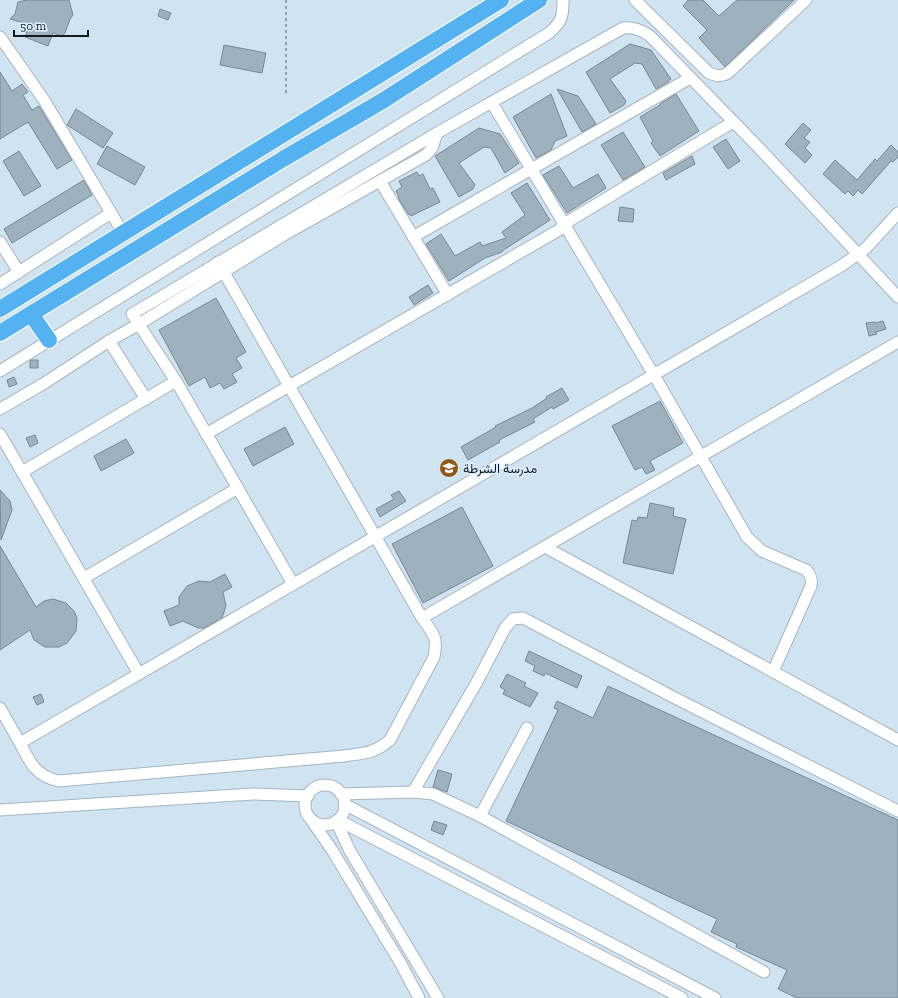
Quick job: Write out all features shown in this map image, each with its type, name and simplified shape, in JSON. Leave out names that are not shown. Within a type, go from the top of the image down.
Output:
[{"type":"highway","points":[[0,309],[501,0]]},
{"type":"highway","points":[[0,333],[283,159],[384,100],[539,0]]},
{"type":"highway","points":[[31,314],[49,340]]},
{"type":"street","points":[[0,372],[49,340],[549,33],[560,23],[563,11],[563,0]]},
{"type":"street","points":[[635,0],[709,73],[716,76],[722,76],[728,73],[806,0]]},
{"type":"street","points":[[0,408],[43,384],[109,341],[140,324],[221,267],[436,133],[492,103],[623,28],[630,27],[638,29],[650,36],[898,297]]},
{"type":"street","points":[[0,38],[44,100],[123,233]]},
{"type":"street","points":[[413,238],[690,78]]},
{"type":"street","points":[[492,103],[654,375],[737,521],[751,541],[762,551],[806,570],[810,574],[812,580],[811,586],[776,665]]},
{"type":"street","points":[[206,434],[559,230],[564,224],[733,122]]},
{"type":"street","points":[[221,267],[282,236],[426,155],[432,148],[436,133]]},
{"type":"street","points":[[380,181],[448,295]]},
{"type":"street","points":[[0,284],[111,213]]},
{"type":"street","points":[[20,743],[841,266],[865,249],[898,213]]},
{"type":"street","points":[[0,242],[19,272]]},
{"type":"street","points":[[0,708],[29,762],[42,775],[59,781],[344,756],[379,749],[390,740],[434,658],[436,646],[434,635],[422,618],[221,267]]},
{"type":"street","points":[[140,324],[176,381],[293,584]]},
{"type":"street","points":[[109,341],[146,399]]},
{"type":"street","points":[[422,618],[898,342]]},
{"type":"street","points":[[22,472],[176,381]]},
{"type":"street","points":[[0,434],[139,674]]},
{"type":"street","points":[[84,578],[238,488]]},
{"type":"street","points":[[545,547],[898,740]]},
{"type":"street","points":[[413,792],[477,682],[505,628],[513,619],[523,618],[675,698],[898,811]]},
{"type":"street","points":[[480,816],[527,728]]},
{"type":"street","points":[[312,821],[323,825],[328,825],[342,815],[342,799],[337,790],[326,786],[316,788],[308,796],[305,810],[312,821],[332,850],[401,964],[419,998]]},
{"type":"street","points":[[342,799],[413,792],[432,794],[480,816],[764,972]]},
{"type":"street","points":[[0,810],[254,794],[308,796]]},
{"type":"street","points":[[342,799],[715,998]]},
{"type":"street","points":[[337,820],[353,856],[438,998]]},
{"type":"street","points":[[337,820],[682,998]]},
{"type":"path","points":[[286,0],[286,96]]},
{"type":"building","points":[[27,0],[69,0],[73,15],[65,33],[62,36],[53,33],[48,46],[25,37],[27,31],[20,29],[23,23],[10,19],[15,14],[18,2]]},
{"type":"building","points":[[688,0],[703,0],[719,16],[737,0],[794,0],[725,67],[699,38],[707,30],[683,6]]},
{"type":"building","points":[[160,9],[171,13],[168,20],[158,16]]},
{"type":"building","points":[[630,44],[651,50],[671,79],[656,89],[642,64],[635,63],[610,79],[626,101],[624,105],[610,113],[586,72]]},
{"type":"building","points":[[224,45],[266,53],[262,73],[220,65]]},
{"type":"building","points":[[0,72],[12,91],[22,84],[28,92],[23,95],[32,110],[39,106],[72,160],[57,169],[28,122],[0,139]]},
{"type":"building","points":[[557,89],[578,96],[596,124],[582,132]]},
{"type":"building","points":[[551,94],[567,136],[555,141],[551,150],[536,158],[513,117]]},
{"type":"building","points":[[676,94],[699,131],[660,156],[651,143],[653,141],[640,117]]},
{"type":"building","points":[[76,109],[113,133],[103,148],[67,125]]},
{"type":"building","points":[[803,123],[811,130],[804,138],[810,142],[805,148],[812,155],[805,163],[785,144]]},
{"type":"building","points":[[479,128],[500,134],[519,163],[505,173],[491,148],[484,147],[459,163],[475,185],[473,189],[459,197],[435,156]]},
{"type":"building","points":[[623,132],[645,167],[623,180],[601,145]]},
{"type":"building","points":[[726,139],[740,161],[728,169],[713,147]]},
{"type":"building","points":[[891,145],[898,152],[898,157],[893,162],[891,161],[862,194],[858,190],[853,196],[848,191],[845,194],[823,174],[835,160],[857,180],[875,159],[877,161]]},
{"type":"building","points":[[107,146],[145,167],[135,185],[97,164]]},
{"type":"building","points":[[19,151],[41,186],[24,196],[3,161]]},
{"type":"building","points":[[692,156],[695,164],[666,180],[663,173]]},
{"type":"building","points":[[559,166],[573,188],[598,174],[606,188],[567,213],[543,175]]},
{"type":"building","points":[[417,172],[419,176],[423,174],[430,189],[433,188],[440,202],[411,216],[398,198],[399,197],[396,191],[402,187],[399,181]]},
{"type":"building","points":[[84,180],[92,195],[12,243],[4,229]]},
{"type":"building","points":[[527,183],[550,220],[502,252],[485,258],[449,281],[426,244],[441,234],[455,256],[480,242],[482,246],[506,238],[502,232],[525,215],[511,193]]},
{"type":"building","points":[[620,207],[634,209],[633,222],[618,221]]},
{"type":"building","points":[[428,285],[433,293],[414,305],[409,297]]},
{"type":"building","points":[[216,298],[246,352],[236,358],[242,368],[232,374],[237,382],[224,389],[220,383],[210,388],[205,377],[189,386],[159,330]]},
{"type":"building","points":[[883,321],[886,329],[869,336],[866,323]]},
{"type":"building","points":[[31,360],[38,360],[38,368],[30,368]]},
{"type":"building","points":[[14,377],[17,384],[9,387],[7,380]]},
{"type":"building","points":[[562,388],[569,400],[553,409],[552,407],[533,419],[535,422],[499,440],[500,442],[468,460],[461,447],[496,427],[495,426],[532,408],[547,398],[546,397]]},
{"type":"building","points":[[660,401],[683,443],[650,461],[655,470],[646,474],[642,467],[635,470],[612,426]]},
{"type":"building","points":[[285,427],[294,444],[253,466],[244,449]]},
{"type":"building","points":[[35,435],[38,443],[30,447],[26,438]]},
{"type":"building","points":[[126,439],[134,453],[101,471],[94,456]]},
{"type":"building","points":[[0,490],[10,501],[12,510],[1,540]]},
{"type":"building","points":[[399,491],[406,501],[380,517],[376,509],[394,499],[391,495]]},
{"type":"building","points":[[650,503],[674,508],[673,516],[686,519],[673,574],[623,563],[632,520],[637,521],[638,517],[647,518]]},
{"type":"building","points":[[462,507],[493,566],[423,603],[392,544]]},
{"type":"building","points":[[0,546],[36,607],[44,601],[53,599],[66,603],[74,611],[77,618],[76,631],[67,643],[59,647],[45,647],[34,640],[30,630],[0,650]]},
{"type":"building","points":[[225,574],[232,587],[223,592],[226,606],[222,618],[204,628],[198,628],[183,621],[170,626],[164,611],[179,605],[179,597],[187,586],[199,581],[210,582]]},
{"type":"building","points":[[529,651],[582,676],[577,688],[545,673],[544,676],[533,671],[535,666],[525,661]]},
{"type":"building","points":[[507,674],[526,683],[524,686],[538,693],[530,707],[503,694],[505,690],[500,687]]},
{"type":"building","points":[[608,686],[898,820],[898,998],[797,998],[778,989],[787,970],[736,947],[737,944],[711,932],[717,919],[506,821],[558,710],[554,708],[557,701],[593,718]]},
{"type":"building","points":[[41,694],[44,702],[37,705],[33,697]]},
{"type":"building","points":[[438,770],[452,774],[447,792],[433,787]]},
{"type":"building","points":[[434,821],[447,825],[443,835],[431,830]]},
{"type":"place","name":"مدرسة الشرطة","points":[[449,468]]}]
